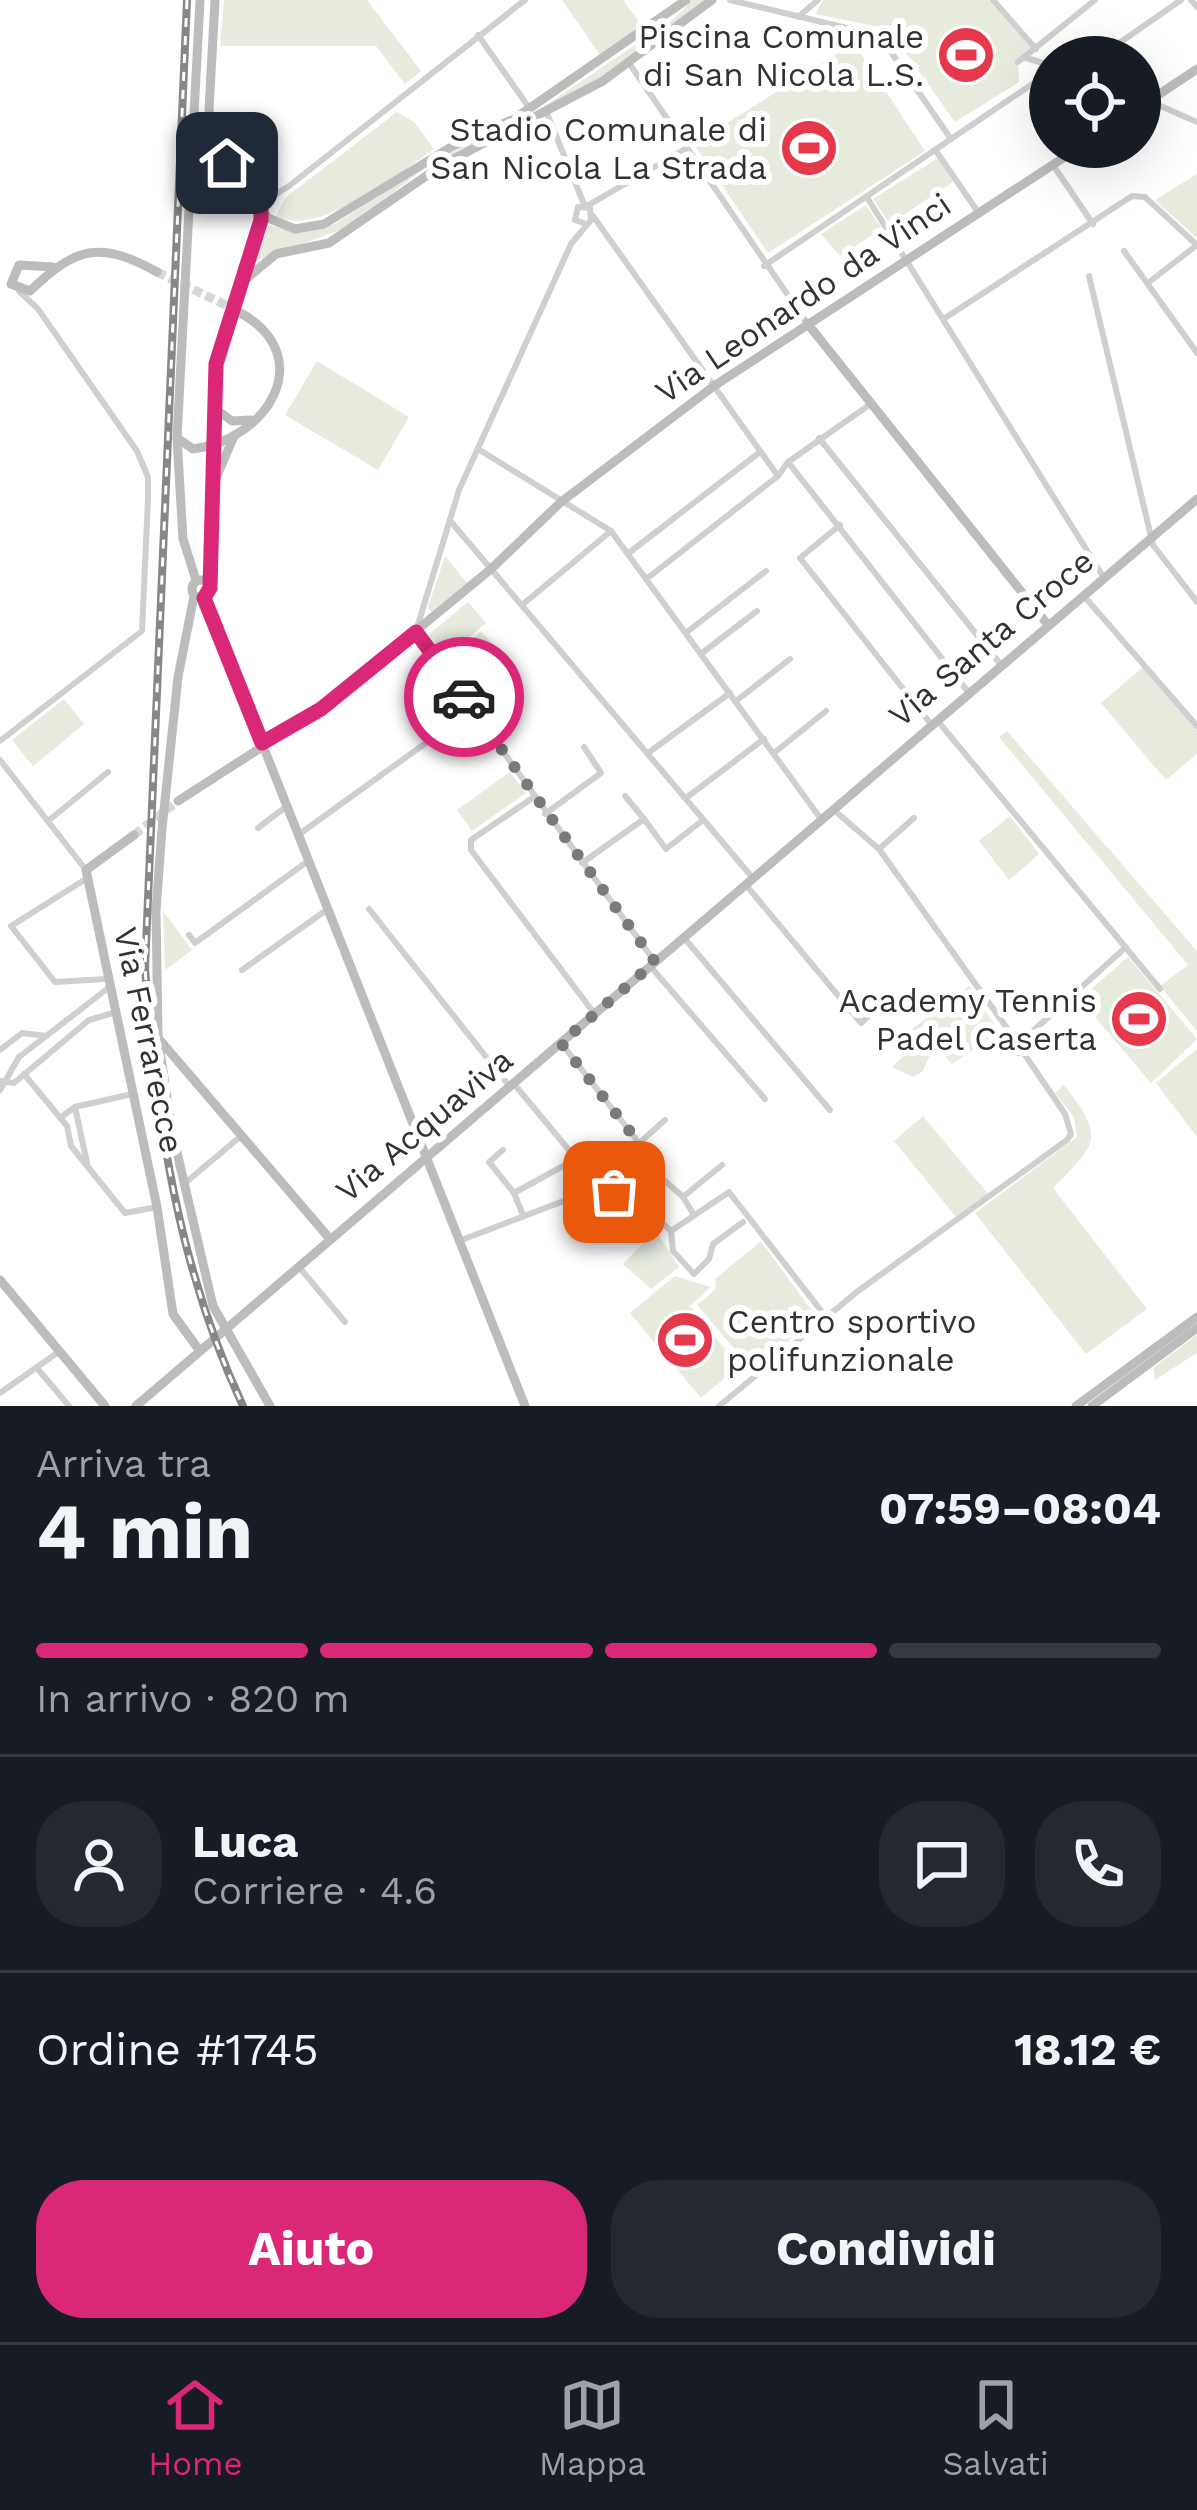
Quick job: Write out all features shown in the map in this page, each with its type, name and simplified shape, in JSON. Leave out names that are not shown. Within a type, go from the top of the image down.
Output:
[{"type":"street","points":[[200,0],[177,438],[183,539],[202,582]]},
{"type":"street","points":[[215,0],[211,124],[220,151],[264,213],[295,229],[325,224],[451,147],[530,109],[686,0]]},
{"type":"street","points":[[190,207],[206,189],[222,184],[235,184],[252,196],[270,198],[524,0]]},
{"type":"street","points":[[239,285],[276,254],[329,243],[442,165],[547,114],[629,63],[712,0]]},
{"type":"street","points":[[730,0],[880,36],[951,139]]},
{"type":"street","points":[[798,17],[818,0]]},
{"type":"street","points":[[993,0],[1029,41]]},
{"type":"street","points":[[1051,36],[1094,0]]},
{"type":"street","points":[[1130,36],[1181,0]]},
{"type":"street","points":[[478,35],[530,109]]},
{"type":"street","points":[[629,63],[764,266],[1048,625]]},
{"type":"street","points":[[1161,90],[1197,69]]},
{"type":"street","points":[[764,266],[1029,83]]},
{"type":"street","points":[[1161,108],[1197,122]]},
{"type":"street","points":[[547,114],[573,188],[589,215],[778,476]]},
{"type":"street","points":[[687,148],[604,200],[571,244],[459,490],[416,632],[652,964],[765,1100]]},
{"type":"street","points":[[936,151],[979,213]]},
{"type":"street","name":"Via Leonardo da Vinci","points":[[178,801],[284,734],[416,632],[561,502],[714,386],[1048,168]]},
{"type":"street","points":[[1055,168],[1094,224]]},
{"type":"street","points":[[270,1406],[224,1330],[184,1184],[158,1038],[156,910],[178,677],[202,582],[213,485],[216,364],[264,213],[289,186]]},
{"type":"street","points":[[571,244],[573,188]]},
{"type":"street","points":[[945,318],[1138,195],[1196,249],[1148,283]]},
{"type":"street","points":[[867,198],[1103,578]]},
{"type":"street","points":[[574,214],[589,215]]},
{"type":"street","points":[[574,214],[589,215]]},
{"type":"street","points":[[0,266],[53,266],[78,255],[112,251],[158,272]]},
{"type":"street","points":[[1124,251],[1197,353]]},
{"type":"street","points":[[16,289],[37,285],[53,266]]},
{"type":"street","points":[[16,267],[16,289]]},
{"type":"street","points":[[33,267],[38,309]]},
{"type":"street","points":[[1089,276],[1151,538],[1197,602]]},
{"type":"street","points":[[0,278],[38,309],[145,465],[142,631],[0,741]]},
{"type":"street","points":[[177,438],[193,449],[212,444],[237,432],[277,393],[281,362],[271,336],[241,313]]},
{"type":"street","points":[[649,577],[778,476],[788,462],[872,404]]},
{"type":"street","points":[[213,407],[232,421],[251,420]]},
{"type":"street","points":[[213,485],[220,459],[237,432]]},
{"type":"street","points":[[820,438],[1001,665]]},
{"type":"street","points":[[478,449],[611,531],[649,577],[820,819]]},
{"type":"street","points":[[630,552],[760,452]]},
{"type":"street","points":[[788,462],[969,693]]},
{"type":"street","name":"Via Santa Croce","points":[[820,819],[1197,499]]},
{"type":"street","points":[[452,523],[686,798],[861,1023],[869,1016]]},
{"type":"street","points":[[840,525],[800,558],[1160,989]]},
{"type":"street","points":[[521,605],[611,531]]},
{"type":"street","points":[[687,632],[766,571]]},
{"type":"street","points":[[1083,595],[1197,726]]},
{"type":"street","points":[[199,597],[430,1158],[525,1406]]},
{"type":"street","points":[[702,653],[757,610]]},
{"type":"street","points":[[736,701],[790,659]]},
{"type":"street","points":[[648,753],[730,693]]},
{"type":"street","points":[[298,835],[473,710]]},
{"type":"street","points":[[775,753],[826,711]]},
{"type":"street","points":[[686,798],[764,739]]},
{"type":"street","points":[[545,814],[601,773],[584,748]]},
{"type":"street","name":"Via Ferrarecce","points":[[0,760],[87,874],[106,984],[157,1207],[173,1314],[199,1351]]},
{"type":"street","points":[[48,821],[108,772]]},
{"type":"street","points":[[626,796],[666,849],[703,820]]},
{"type":"street","points":[[534,797],[472,840],[471,850],[595,1014]]},
{"type":"street","points":[[258,828],[287,806]]},
{"type":"street","points":[[832,809],[879,849],[1014,1038],[1024,1039]]},
{"type":"street","points":[[879,849],[914,818]]},
{"type":"street","points":[[582,863],[644,819]]},
{"type":"street","name":"Via Acquaviva","points":[[136,1406],[820,819]]},
{"type":"street","points":[[106,984],[55,982],[11,926],[134,835]]},
{"type":"street","points":[[189,935],[195,943],[308,861]]},
{"type":"street","points":[[242,970],[328,909]]},
{"type":"street","points":[[369,909],[594,1185],[608,1195],[653,1169],[683,1197],[694,1215]]},
{"type":"street","points":[[684,937],[830,1110]]},
{"type":"street","points":[[719,1406],[826,1317],[1066,1140],[1071,1134],[1065,1114],[1023,1052],[1024,1039],[1126,947]]},
{"type":"street","points":[[0,1090],[31,1043],[51,1036],[106,984]]},
{"type":"street","points":[[0,1081],[14,1083],[89,1020],[113,1013]]},
{"type":"street","points":[[0,1049],[22,1033],[31,1043],[58,1045]]},
{"type":"street","points":[[51,1036],[58,1045]]},
{"type":"street","points":[[158,1038],[330,1239]]},
{"type":"street","points":[[1014,1038],[1011,1049],[1023,1052]]},
{"type":"street","points":[[561,1043],[639,1143]]},
{"type":"street","points":[[23,1074],[60,1118],[71,1146],[125,1213],[157,1207]]},
{"type":"street","points":[[60,1118],[76,1107],[132,1094]]},
{"type":"street","points":[[76,1107],[88,1167]]},
{"type":"street","points":[[459,1241],[594,1185],[665,1120]]},
{"type":"street","points":[[184,1184],[241,1136]]},
{"type":"street","points":[[503,1150],[489,1162],[514,1193],[523,1216]]},
{"type":"street","points":[[514,1193],[574,1160]]},
{"type":"street","points":[[683,1197],[722,1165]]},
{"type":"street","points":[[607,1172],[671,1231],[673,1251],[694,1274],[709,1259],[712,1244],[743,1222]]},
{"type":"street","points":[[671,1231],[729,1192],[826,1317]]},
{"type":"street","points":[[299,1267],[345,1322]]},
{"type":"street","points":[[0,1280],[106,1406]]},
{"type":"street","points":[[1076,1406],[1197,1317]]},
{"type":"street","points":[[1092,1406],[1197,1328]]},
{"type":"street","points":[[0,1393],[60,1351]]},
{"type":"street","points":[[37,1368],[69,1406]]},
{"type":"shaded area","points":[[224,0],[367,0],[421,71],[405,84],[376,46],[220,46]]},
{"type":"shaded area","points":[[562,0],[623,0],[642,26],[600,55]]},
{"type":"shaded area","points":[[692,0],[710,0],[559,104],[424,169],[346,228],[255,261],[268,225],[300,233],[335,224],[431,162],[539,110],[675,18]]},
{"type":"shaded area","name":"Piscina Comunale di San Nicola L.S.","points":[[823,0],[989,0],[1029,50],[1018,62],[1019,82],[955,122],[889,29],[815,14]]},
{"type":"shaded area","name":"Stadio Comunale di San Nicola La Strada","points":[[854,43],[925,151],[768,253],[694,144]]},
{"type":"shaded area","points":[[397,112],[414,122],[434,149],[335,211],[294,220],[276,216],[285,198]]},
{"type":"shaded area","points":[[938,158],[953,182],[890,224],[873,199]]},
{"type":"shaded area","points":[[1197,174],[1197,238],[1155,200]]},
{"type":"shaded area","points":[[866,205],[882,229],[840,256],[821,234]]},
{"type":"shaded area","points":[[317,361],[409,417],[378,470],[285,415]]},
{"type":"shaded area","points":[[445,556],[467,583],[431,612],[428,607]]},
{"type":"shaded area","points":[[468,602],[486,623],[444,659],[427,636]]},
{"type":"shaded area","points":[[481,631],[506,660],[469,691],[446,661]]},
{"type":"shaded area","points":[[1143,667],[1197,730],[1197,754],[1166,780],[1101,703]]},
{"type":"shaded area","points":[[64,699],[84,724],[33,766],[12,740]]},
{"type":"shaded area","points":[[1007,731],[1197,951],[1197,1031],[1160,986],[1188,965],[999,737]]},
{"type":"shaded area","points":[[510,772],[526,793],[472,831],[457,810]]},
{"type":"shaded area","points":[[1010,816],[1039,854],[1009,880],[979,841]]},
{"type":"shaded area","points":[[163,911],[192,950],[165,970]]},
{"type":"shaded area","name":"Academy Tennis Padel Caserta","points":[[1128,957],[1197,1039],[1151,1083],[1080,999]]},
{"type":"shaded area","points":[[969,986],[1008,1045],[990,1038],[952,1064],[935,1045],[922,1072],[913,1077],[892,1067],[913,1047],[904,1035]]},
{"type":"shaded area","points":[[1197,1049],[1197,1137],[1156,1083]]},
{"type":"shaded area","points":[[1064,1085],[1086,1118],[1091,1140],[1079,1161],[1053,1188],[1147,1309],[1086,1354],[975,1213],[1077,1137],[1074,1117],[1055,1093]]},
{"type":"shaded area","points":[[923,1116],[989,1195],[957,1218],[894,1141]]},
{"type":"shaded area","points":[[656,1230],[679,1267],[651,1289],[623,1264]]},
{"type":"shaded area","points":[[761,1241],[817,1318],[759,1365],[754,1360],[748,1365],[697,1305],[716,1289],[715,1279]]},
{"type":"shaded area","name":"Centro sportivo polifunzionale","points":[[675,1276],[711,1287],[690,1306],[739,1366],[701,1398],[630,1313]]},
{"type":"shaded area","points":[[1197,1335],[1197,1353],[1155,1380],[1153,1368]]},
{"type":"tunnel","points":[[157,272],[236,310]]},
{"type":"tunnel","points":[[134,835],[178,801]]},
{"type":"railway","points":[[187,0],[145,968],[164,1137],[186,1246],[243,1406]]},
{"type":"way so far","points":[[464,697],[655,962],[561,1043],[639,1143],[607,1172],[617,1181],[614,1192]]},
{"type":"place","name":"Piscina Comunale di San Nicola L.S.","points":[[966,55]]},
{"type":"place","name":"Stadio Comunale di San Nicola La Strada","points":[[809,148]]},
{"type":"place","name":"Academy Tennis Padel Caserta","points":[[1139,1019]]},
{"type":"place","name":"Centro sportivo polifunzionale","points":[[685,1340]]},
{"type":"route","points":[[227,163],[261,209],[261,220],[216,364],[210,588],[204,598],[262,743],[321,709],[416,632],[464,697]]}]
